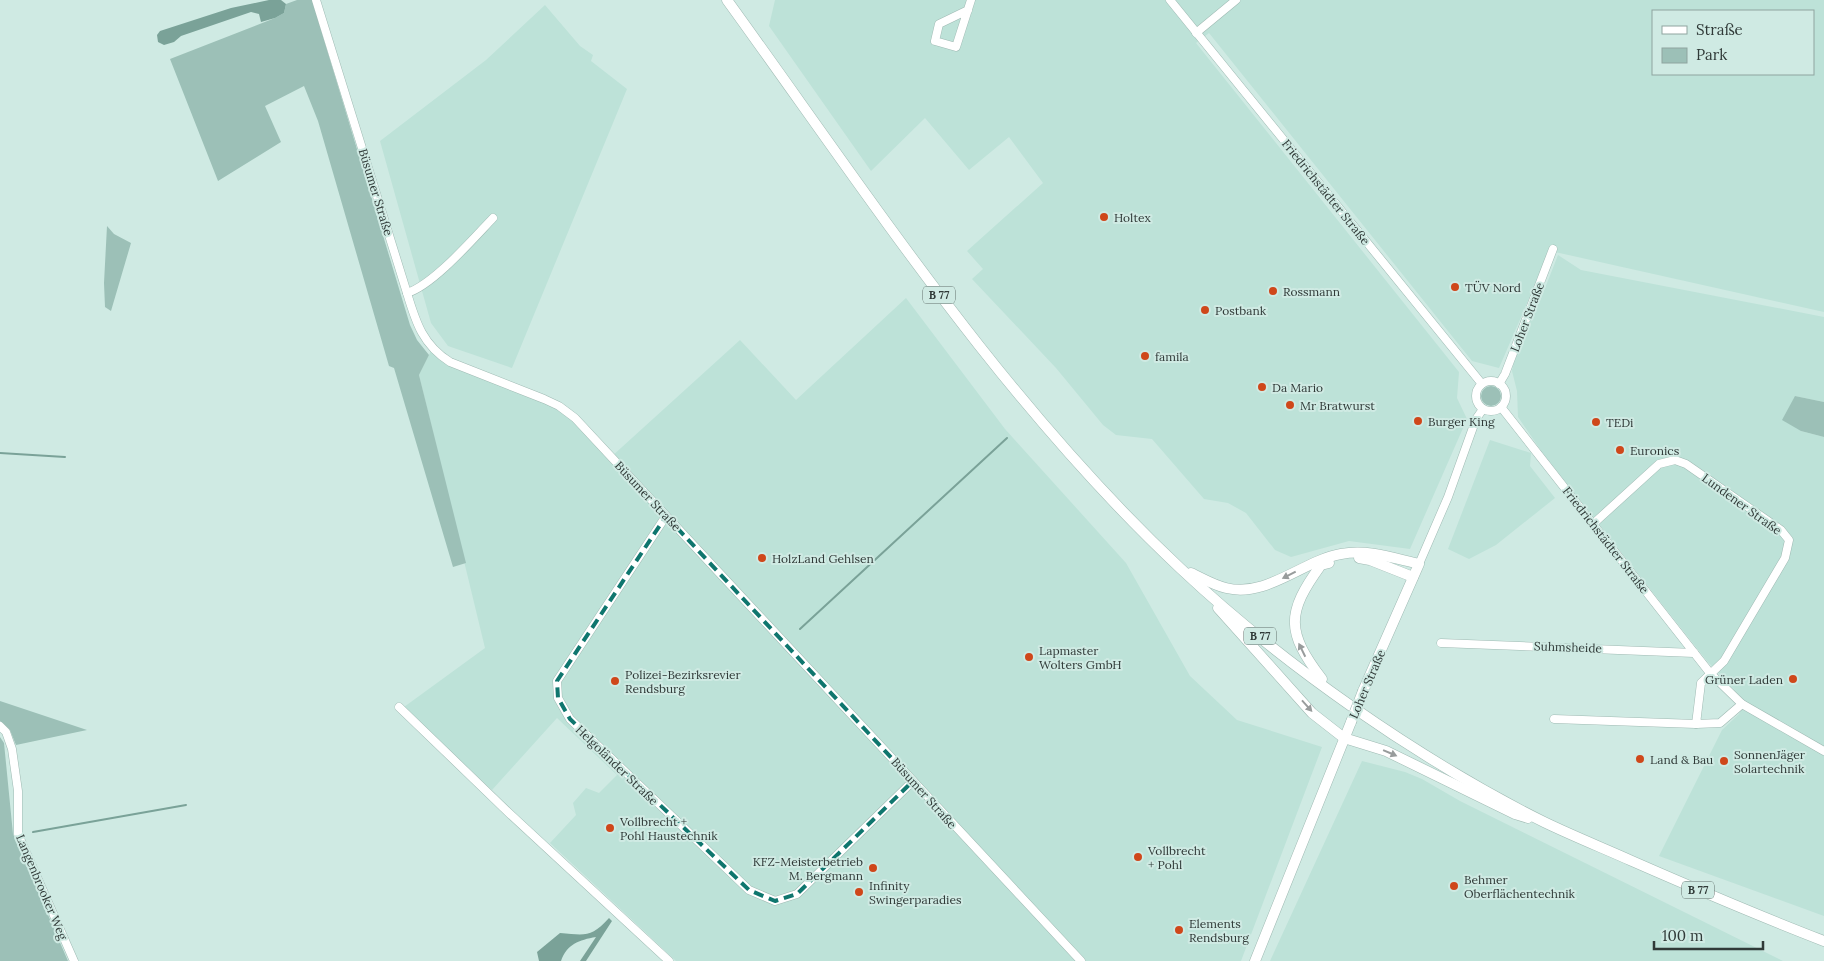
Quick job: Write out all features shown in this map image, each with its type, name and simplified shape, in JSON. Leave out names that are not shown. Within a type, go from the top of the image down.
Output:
[{"type":"main road","name":"B 77","points":[[727,0],[909,254],[984,352],[1078,464],[1192,579],[1271,645],[1330,690],[1452,770],[1544,822],[1748,912],[1824,941]]},
{"type":"main road","points":[[1179,567],[1227,589],[1244,589],[1275,582],[1316,562],[1339,554],[1362,551],[1419,564]]},
{"type":"main road","points":[[1330,690],[1304,656],[1295,633],[1297,607],[1302,593],[1321,565],[1340,560],[1362,558],[1413,577]]},
{"type":"main road","name":"Loher Straße","points":[[1255,961],[1363,691],[1419,564]]},
{"type":"main road","points":[[1192,579],[1312,713],[1344,738],[1386,751],[1515,814],[1544,822]]},
{"type":"street","name":"Büsumer Straße","points":[[316,0],[418,330],[438,355],[465,369],[544,399],[567,411],[1081,961]]},
{"type":"street","points":[[968,10],[939,24],[934,41],[956,47],[968,10],[971,0]]},
{"type":"street","name":"Friedrichstädter Straße","points":[[1170,0],[1482,384]]},
{"type":"street","points":[[1196,33],[1236,0]]},
{"type":"street","points":[[407,294],[417,290],[424,284],[460,252],[493,218]]},
{"type":"street","name":"Loher Straße","points":[[1499,384],[1505,374],[1553,249]]},
{"type":"street","points":[[1488,382],[1499,384],[1506,393],[1505,402],[1494,411],[1483,409],[1476,399],[1476,392],[1482,384],[1488,382]]},
{"type":"street","name":"Friedrichstädter Straße","points":[[1501,407],[1710,674],[1742,704],[1794,736],[1824,751]]},
{"type":"street","name":"Loher Straße","points":[[1419,564],[1448,497],[1476,419],[1483,409]]},
{"type":"street","name":"Lundener Straße","points":[[1593,524],[1659,464],[1675,460],[1686,464],[1781,530],[1789,540],[1785,558],[1724,662],[1710,674]]},
{"type":"street","name":"Helgoländer Straße","points":[[666,516],[557,681],[558,698],[570,719],[749,890],[775,901],[797,894],[913,781]]},
{"type":"street","name":"Suhmsheide","points":[[1441,643],[1694,652]]},
{"type":"street","points":[[1696,724],[1701,683],[1710,674]]},
{"type":"street","points":[[1554,719],[1696,724],[1720,723],[1742,704]]},
{"type":"street","points":[[399,707],[510,814],[669,961]]},
{"type":"street","name":"Langenbrooker Weg","points":[[0,726],[6,732],[12,749],[18,791],[18,834],[74,961]]},
{"type":"highlighted area","points":[[666,516],[913,781],[797,894],[775,901],[749,890],[570,719],[558,698],[557,681]]},
{"type":"shaded area","points":[[269,0],[281,0],[286,4],[284,13],[261,22],[259,14],[251,12],[181,36],[174,42],[164,45],[158,42],[157,35],[160,31],[231,8]]},
{"type":"shaded area","points":[[775,0],[1824,0],[1824,312],[1555,252],[1551,248],[1499,368],[1472,361],[1209,33],[1196,43],[1459,372],[1457,398],[1467,419],[1410,549],[1349,541],[1291,557],[1275,550],[1246,513],[1228,503],[1204,499],[1152,439],[1116,435],[1103,425],[1056,368],[972,279],[983,269],[967,251],[1043,183],[1009,137],[969,170],[925,118],[871,171],[769,26]]},
{"type":"shaded area","points":[[545,5],[580,46],[593,55],[591,61],[627,89],[512,368],[448,346],[431,323],[380,141],[486,60]]},
{"type":"shaded area","points":[[1558,255],[1581,270],[1824,317],[1824,402],[1795,396],[1801,431],[1824,437],[1824,916],[1659,856],[1722,730],[1739,714],[1745,701],[1707,661],[1542,452],[1518,417],[1517,391],[1512,371],[1516,351],[1536,301],[1540,301]]},
{"type":"shaded area","points":[[906,298],[1005,429],[1126,563],[1190,676],[1237,720],[1322,747],[1241,961],[676,961],[550,843],[576,815],[573,803],[586,788],[599,793],[617,775],[557,718],[492,790],[404,707],[485,648],[419,375],[432,349],[438,355],[559,406],[611,457],[740,340],[796,400]]},
{"type":"shaded area","points":[[1490,440],[1531,453],[1530,466],[1555,498],[1496,545],[1469,559],[1448,549]]},
{"type":"shaded area","points":[[1362,761],[1405,772],[1422,779],[1460,801],[1783,961],[1270,961]]},
{"type":"shaded area","points":[[609,918],[612,921],[586,961],[580,961],[596,937],[574,944],[567,950],[561,961],[539,961],[537,952],[560,933],[587,934],[597,929]]},
{"type":"green space","points":[[297,0],[312,0],[410,325],[417,340],[429,355],[419,375],[466,563],[453,567],[394,368],[389,366],[318,121],[304,86],[265,106],[281,142],[218,181],[170,59],[275,18],[284,13],[286,4]]},
{"type":"green space","points":[[107,226],[114,234],[131,243],[111,311],[105,307],[104,283]]},
{"type":"green space","points":[[1491,386],[1498,389],[1501,396],[1498,403],[1491,406],[1484,403],[1481,396],[1484,389]]},
{"type":"green space","points":[[1795,396],[1824,402],[1824,437],[1801,431],[1782,420]]},
{"type":"green space","points":[[0,701],[87,730],[16,745],[10,730],[0,721]]},
{"type":"green space","points":[[0,737],[4,743],[13,834],[68,961],[0,961]]},
{"type":"waterway","points":[[800,629],[1007,438]]},
{"type":"waterway","points":[[0,453],[65,457]]},
{"type":"waterway","points":[[33,832],[186,805]]},
{"type":"place","name":"Holtex","points":[[1104,217]]},
{"type":"place","name":"TÜV Nord","points":[[1455,287]]},
{"type":"place","name":"Rossmann","points":[[1273,291]]},
{"type":"place","name":"Postbank","points":[[1205,310]]},
{"type":"place","name":"famila","points":[[1145,356]]},
{"type":"place","name":"Da Mario","points":[[1262,387]]},
{"type":"place","name":"Mr Bratwurst","points":[[1290,405]]},
{"type":"place","name":"Burger King","points":[[1418,421]]},
{"type":"place","name":"TEDi","points":[[1596,422]]},
{"type":"place","name":"Euronics","points":[[1620,450]]},
{"type":"place","name":"HolzLand Gehlsen","points":[[762,558]]},
{"type":"place","name":"Lapmaster Wolters GmbH","points":[[1029,657]]},
{"type":"place","name":"Grüner Laden","points":[[1793,679]]},
{"type":"place","name":"Polizei-Bezirksrevier Rendsburg","points":[[615,681]]},
{"type":"place","name":"Land & Bau","points":[[1640,759]]},
{"type":"place","name":"SonnenJäger Solartechnik","points":[[1724,761]]},
{"type":"place","name":"Vollbrecht + Pohl Haustechnik","points":[[610,828]]},
{"type":"place","name":"Vollbrecht + Pohl","points":[[1138,857]]},
{"type":"place","name":"KFZ-Meisterbetrieb M. Bergmann","points":[[873,868]]},
{"type":"place","name":"Behmer Oberflächentechnik","points":[[1454,886]]},
{"type":"place","name":"Infinity Swingerparadies","points":[[859,892]]},
{"type":"place","name":"Elements Rendsburg","points":[[1179,930]]}]
